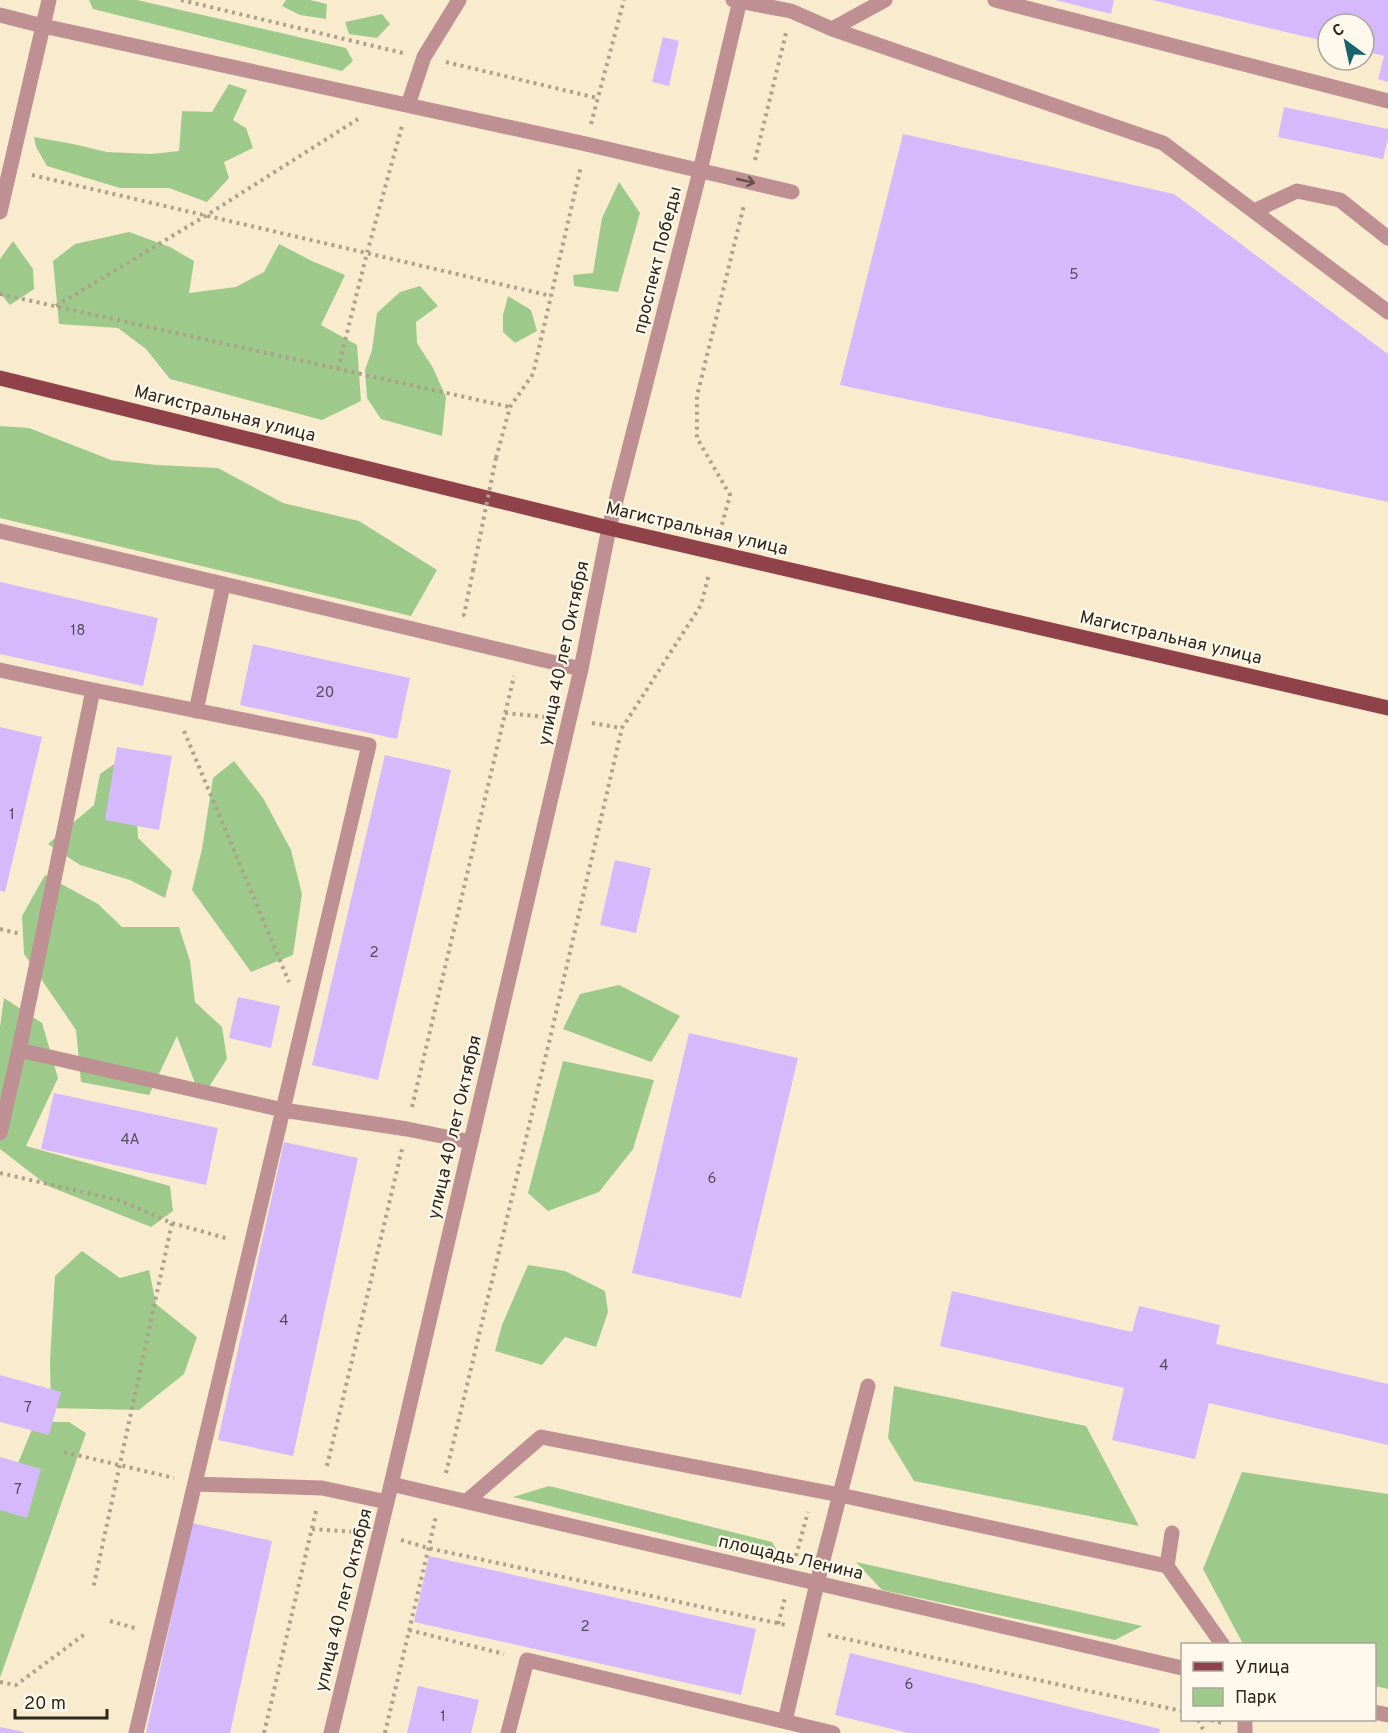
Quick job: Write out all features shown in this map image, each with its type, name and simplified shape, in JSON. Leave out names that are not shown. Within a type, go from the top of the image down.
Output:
[{"type":"main road","name":"Магистральная улица","points":[[0,378],[609,528],[1388,708]]},
{"type":"street","points":[[0,212],[49,0]]},
{"type":"street","points":[[408,105],[424,57],[459,0]]},
{"type":"street","points":[[832,29],[885,0]]},
{"type":"street","points":[[995,0],[1388,101]]},
{"type":"street","points":[[737,1],[791,11],[832,29],[1163,143],[1388,312]]},
{"type":"street","name":"проспект Победы","points":[[609,528],[700,171],[737,1]]},
{"type":"street","points":[[0,15],[586,144],[792,192]]},
{"type":"street","points":[[1254,211],[1297,191],[1340,200],[1388,238]]},
{"type":"street","name":"улица 40 лет Октября","points":[[331,1733],[581,669],[609,528]]},
{"type":"street","points":[[0,531],[581,669]]},
{"type":"street","points":[[196,711],[223,585]]},
{"type":"street","points":[[0,670],[369,745],[136,1733]]},
{"type":"street","points":[[0,1133],[93,690]]},
{"type":"street","points":[[19,1050],[283,1110],[407,1129],[471,1142]]},
{"type":"street","points":[[784,1721],[868,1386]]},
{"type":"street","points":[[467,1501],[541,1437],[840,1495],[1167,1566],[1221,1643]]},
{"type":"street","points":[[195,1484],[322,1488],[387,1502]]},
{"type":"street","name":"площадь Ленина","points":[[391,1484],[1181,1668]]},
{"type":"street","points":[[1167,1566],[1172,1533]]},
{"type":"street","points":[[508,1733],[527,1660],[833,1733]]},
{"type":"path","points":[[181,0],[597,98]]},
{"type":"path","points":[[473,621],[464,615],[496,458],[510,407],[533,374],[597,98],[624,0]]},
{"type":"path","points":[[385,1733],[622,728],[701,605],[730,495],[697,438],[697,396],[791,11]]},
{"type":"path","points":[[56,306],[207,215],[387,100]]},
{"type":"path","points":[[338,369],[408,105]]},
{"type":"path","points":[[10,170],[551,296]]},
{"type":"path","points":[[0,294],[510,407]]},
{"type":"path","points":[[264,1733],[519,655]]},
{"type":"path","points":[[174,706],[304,1018]]},
{"type":"path","points":[[0,1173],[118,1200],[172,1223],[251,1245]]},
{"type":"path","points":[[93,1590],[172,1223]]},
{"type":"path","points":[[64,1452],[195,1484]]},
{"type":"path","points":[[409,1630],[527,1660]]},
{"type":"path","points":[[0,1682],[16,1685],[85,1634]]},
{"type":"green space","points":[[89,0],[137,0],[346,48],[353,61],[342,71],[93,9]]},
{"type":"green space","points":[[286,0],[310,0],[327,4],[326,19],[300,15],[282,6]]},
{"type":"green space","points":[[382,14],[390,24],[377,38],[349,34],[345,22]]},
{"type":"green space","points":[[229,84],[247,90],[233,120],[246,128],[253,148],[224,162],[229,178],[207,202],[169,188],[120,188],[47,166],[36,147],[34,137],[107,152],[151,154],[179,151],[182,111],[212,112]]},
{"type":"green space","points":[[619,182],[640,213],[618,292],[574,286],[573,275],[593,273],[602,218]]},
{"type":"green space","points":[[129,232],[170,247],[194,261],[189,293],[236,287],[264,272],[279,244],[345,275],[321,325],[357,345],[361,401],[322,420],[170,379],[146,349],[118,328],[59,324],[53,261],[75,244]]},
{"type":"green space","points":[[13,241],[33,269],[34,289],[10,305],[0,293],[0,259]]},
{"type":"green space","points":[[420,286],[438,306],[416,322],[417,343],[433,368],[446,397],[442,436],[381,419],[367,398],[365,370],[372,350],[377,313],[400,292]]},
{"type":"green space","points":[[508,296],[531,310],[537,331],[515,343],[503,332],[503,315]]},
{"type":"green space","points":[[0,426],[29,428],[111,460],[218,468],[283,503],[359,521],[437,570],[411,616],[0,518]]},
{"type":"green space","points":[[130,753],[138,838],[172,871],[165,898],[130,880],[80,865],[48,844],[94,805],[100,774]]},
{"type":"green space","points":[[234,761],[263,798],[291,850],[302,894],[293,955],[251,972],[192,890],[202,849],[213,778]]},
{"type":"green space","points":[[45,875],[98,904],[122,927],[179,927],[190,961],[195,1002],[222,1027],[227,1059],[201,1099],[177,1036],[149,1095],[81,1082],[76,1030],[24,954],[22,916]]},
{"type":"green space","points":[[619,985],[680,1016],[651,1062],[563,1029],[580,994]]},
{"type":"green space","points":[[4,998],[42,1023],[58,1078],[26,1146],[170,1186],[173,1211],[151,1227],[48,1186],[0,1149],[0,1027]]},
{"type":"green space","points":[[563,1061],[654,1080],[633,1149],[599,1192],[548,1211],[528,1193]]},
{"type":"green space","points":[[82,1251],[120,1278],[149,1270],[156,1304],[197,1337],[184,1374],[139,1410],[51,1408],[50,1361],[55,1276]]},
{"type":"green space","points":[[528,1265],[565,1271],[605,1291],[608,1312],[596,1347],[565,1337],[542,1365],[495,1351],[502,1325]]},
{"type":"green space","points":[[894,1386],[1086,1426],[1139,1526],[914,1481],[888,1438]]},
{"type":"green space","points":[[35,1422],[69,1422],[86,1433],[0,1678],[0,1507]]},
{"type":"green space","points":[[1242,1472],[1388,1494],[1388,1689],[1376,1686],[1376,1643],[1242,1643],[1203,1569]]},
{"type":"green space","points":[[549,1486],[772,1542],[785,1564],[513,1497]]},
{"type":"green space","points":[[856,1562],[1142,1626],[1115,1640],[882,1590]]},
{"type":"building","points":[[1055,0],[1114,0],[1111,14]]},
{"type":"building","points":[[1152,0],[1388,0],[1388,82],[1378,79],[1384,56],[1376,54],[1376,12],[1316,12],[1316,39]]},
{"type":"building","points":[[663,37],[679,41],[669,86],[652,82]]},
{"type":"building","points":[[1284,107],[1388,129],[1383,159],[1278,137]]},
{"type":"building","points":[[903,134],[1174,194],[1388,354],[1388,502],[840,385]]},
{"type":"building","points":[[0,582],[158,618],[143,686],[0,654]]},
{"type":"building","points":[[253,644],[410,678],[397,739],[240,705]]},
{"type":"building","points":[[0,727],[42,737],[5,892],[0,891]]},
{"type":"building","points":[[117,747],[172,756],[159,830],[105,820]]},
{"type":"building","points":[[385,755],[451,770],[378,1080],[312,1065]]},
{"type":"building","points":[[615,860],[651,868],[636,933],[600,925]]},
{"type":"building","points":[[238,997],[280,1006],[271,1048],[229,1038]]},
{"type":"building","points":[[689,1033],[798,1058],[741,1298],[632,1273]]},
{"type":"building","points":[[54,1093],[218,1128],[206,1185],[41,1149]]},
{"type":"building","points":[[284,1142],[358,1158],[293,1456],[218,1440]]},
{"type":"building","points":[[952,1291],[1132,1332],[1139,1306],[1220,1325],[1216,1344],[1388,1384],[1388,1445],[1209,1403],[1195,1459],[1112,1440],[1124,1388],[940,1346]]},
{"type":"building","points":[[0,1375],[61,1392],[49,1435],[0,1422]]},
{"type":"building","points":[[0,1457],[41,1469],[27,1518],[0,1510]]},
{"type":"building","points":[[192,1523],[272,1541],[230,1733],[146,1733]]},
{"type":"building","points":[[429,1556],[756,1629],[741,1695],[414,1622]]},
{"type":"building","points":[[850,1653],[1160,1729],[1159,1733],[908,1733],[835,1715]]},
{"type":"building","points":[[418,1686],[479,1700],[471,1733],[407,1733]]},
{"type":"building","points":[[0,1727],[24,1732],[24,1733],[0,1733]]}]
